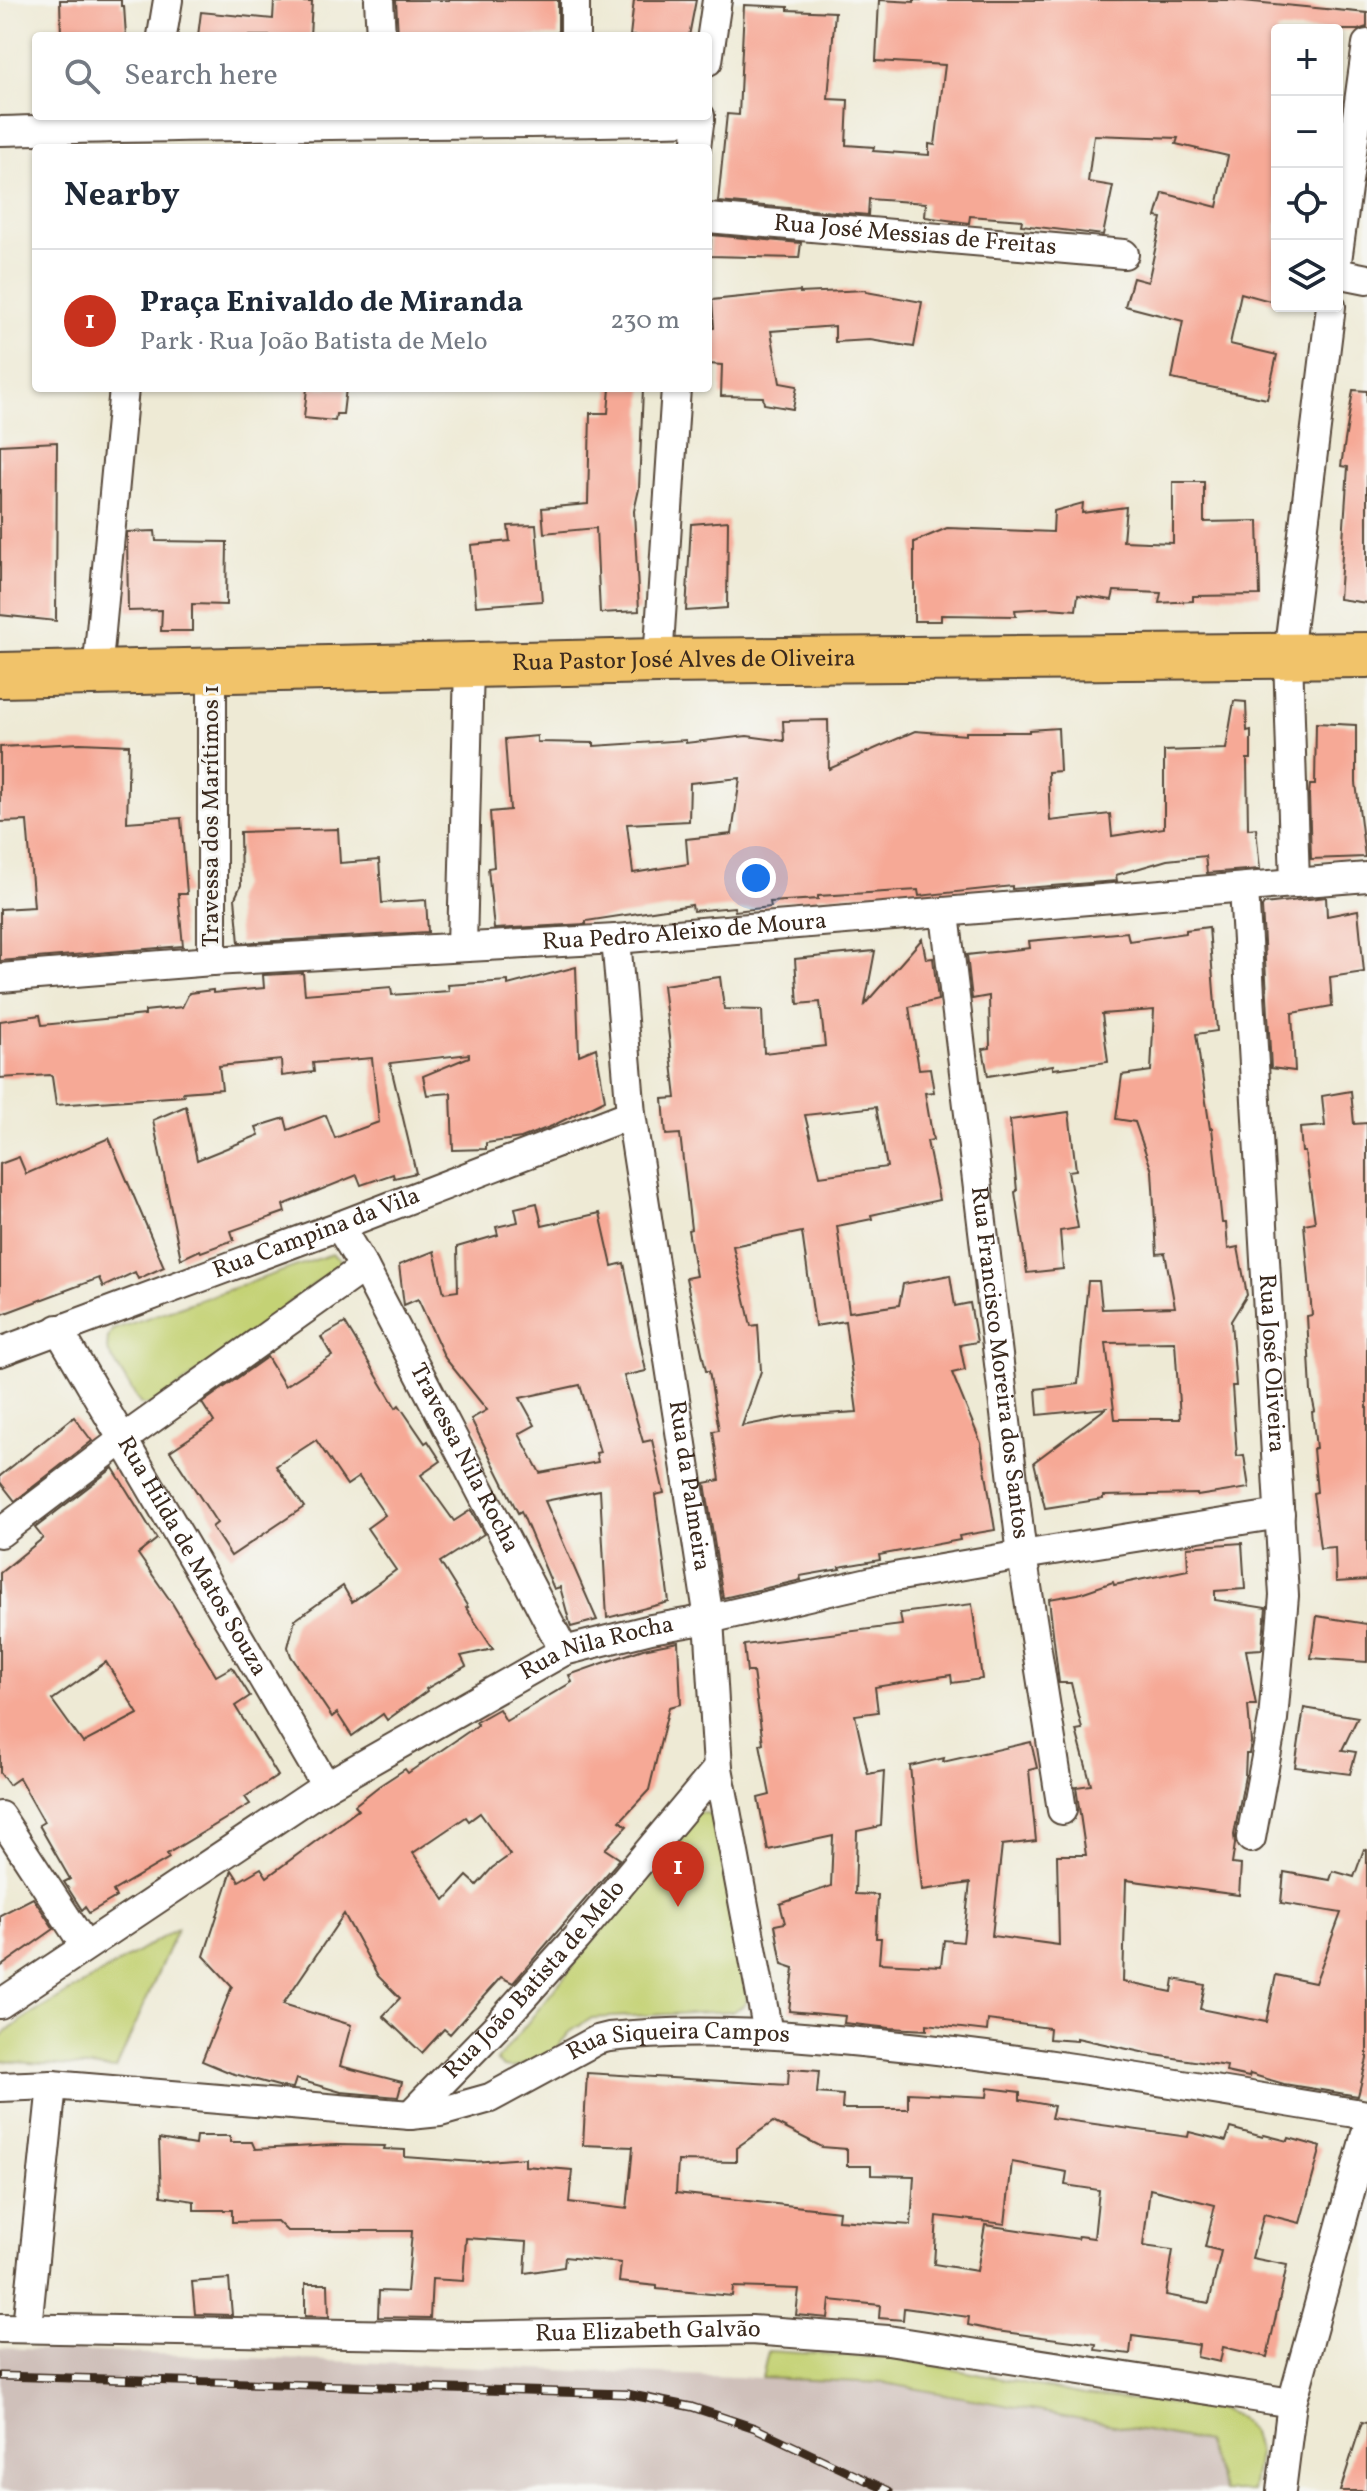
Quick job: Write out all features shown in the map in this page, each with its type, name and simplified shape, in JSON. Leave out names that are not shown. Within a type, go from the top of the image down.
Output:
[{"type":"main road","name":"Rua Pastor José Alves de Oliveira","points":[[0,675],[658,661],[1367,655]]},
{"type":"street","points":[[163,32],[168,0]]},
{"type":"street","points":[[379,0],[381,32]]},
{"type":"street","points":[[575,0],[575,32]]},
{"type":"street","points":[[712,34],[717,0]]},
{"type":"street","points":[[1340,240],[1367,44]]},
{"type":"street","points":[[0,131],[149,130],[386,120],[576,120],[699,128]]},
{"type":"street","name":"Rua José Messias de Freitas","points":[[712,218],[1124,254]]},
{"type":"street","points":[[1343,274],[1367,279]]},
{"type":"street","points":[[1295,883],[1288,655],[1330,312]]},
{"type":"street","points":[[97,673],[124,392]]},
{"type":"street","points":[[658,661],[676,392]]},
{"type":"street","points":[[462,946],[469,665]]},
{"type":"street","name":"Travessa dos Marítimos 1","points":[[212,671],[212,961]]},
{"type":"street","name":"Rua Pedro Aleixo de Moura","points":[[0,978],[212,961],[616,939],[1367,877]]},
{"type":"street","name":"Rua José Oliveira","points":[[1244,888],[1284,1596],[1273,1719],[1251,1838]]},
{"type":"street","name":"Rua Francisco Moreira dos Santos","points":[[945,914],[1022,1555],[1062,1810]]},
{"type":"street","name":"Rua da Palmeira","points":[[616,939],[631,1114],[709,1619],[718,1768],[768,2033]]},
{"type":"street","name":"Rua Campina da Vila","points":[[0,1352],[631,1114]]},
{"type":"street","name":"Travessa Nila Rocha","points":[[339,1226],[364,1267],[564,1651]]},
{"type":"street","points":[[0,1533],[122,1440],[364,1267]]},
{"type":"street","name":"Rua Hilda de Matos Souza","points":[[58,1329],[326,1786]]},
{"type":"street","name":"Rua Nila Rocha","points":[[0,2004],[326,1786],[564,1651],[877,1580],[1280,1514]]},
{"type":"street","name":"Rua João Batista de Melo","points":[[410,2115],[496,2027],[576,1938],[718,1768]]},
{"type":"street","points":[[0,1816],[85,1946]]},
{"type":"street","name":"Rua Siqueira Campos","points":[[0,2087],[52,2085],[410,2115],[440,2112],[490,2098],[597,2040],[609,2037],[768,2033],[1047,2063],[1367,2115]]},
{"type":"street","points":[[14,2328],[52,2085]]},
{"type":"street","points":[[1281,2491],[1292,2403],[1359,2182],[1367,2130]]},
{"type":"street","name":"Rua Elizabeth Galvão","points":[[14,2328],[467,2336],[751,2330],[888,2340],[1292,2403]]},
{"type":"shaded area","points":[[0,2348],[885,2383],[1205,2442],[1224,2491],[0,2491]]},
{"type":"green space","points":[[332,1254],[343,1262],[152,1405],[141,1405],[107,1350],[112,1330]]},
{"type":"green space","points":[[696,1812],[718,1815],[748,1994],[745,2005],[733,2011],[592,2018],[570,2032],[551,2054],[513,2068],[503,2067],[497,2061]]},
{"type":"green space","points":[[177,1929],[116,2069],[0,2061],[0,2037],[22,2020]]},
{"type":"green space","points":[[768,2351],[901,2359],[1084,2395],[1217,2408],[1238,2417],[1252,2432],[1258,2454],[1252,2491],[1224,2491],[1205,2442],[885,2383],[762,2378]]},
{"type":"building","points":[[60,0],[121,0],[121,6],[124,6],[126,32],[61,32]]},
{"type":"building","points":[[396,0],[558,0],[558,32],[398,32]]},
{"type":"building","points":[[634,0],[696,0],[690,32],[630,32]]},
{"type":"building","points":[[879,0],[1233,0],[1367,13],[1367,27],[1358,30],[1343,30],[1343,24],[1271,24],[1271,301],[1241,293],[1230,344],[1277,355],[1267,399],[1172,379],[1183,321],[1125,306],[1133,278],[1148,282],[1162,218],[1156,217],[1163,193],[1217,207],[1228,156],[1176,144],[1178,138],[1094,135],[1088,182],[1113,186],[1103,235],[1021,225],[1022,220],[970,216],[969,223],[925,217],[926,203],[869,199],[868,215],[718,202],[727,114],[739,115],[744,5],[835,12],[828,99],[848,100],[846,145],[874,147],[873,151],[929,155],[929,144],[935,145],[945,65],[876,61]]},
{"type":"building","points":[[274,2],[312,2],[310,32],[198,32],[201,12],[273,19]]},
{"type":"building","points":[[712,235],[801,243],[799,258],[712,256]]},
{"type":"building","points":[[866,290],[922,302],[914,347],[870,340],[835,342],[835,326],[771,331],[780,383],[797,386],[793,409],[764,404],[763,397],[721,396],[722,365],[712,364],[712,300]]},
{"type":"building","points":[[1353,390],[1367,391],[1367,603],[1339,599],[1348,467],[1341,466]]},
{"type":"building","points":[[307,392],[346,392],[343,414],[336,414],[335,421],[304,418]]},
{"type":"building","points":[[610,392],[643,392],[639,489],[634,511],[639,611],[600,613],[596,528],[544,533],[542,508],[588,504],[590,413],[608,413]]},
{"type":"building","points":[[57,442],[56,621],[0,615],[0,445]]},
{"type":"building","points":[[1173,482],[1204,482],[1204,522],[1258,521],[1260,595],[1193,596],[1193,601],[1159,603],[1161,593],[1114,591],[1112,600],[1078,595],[1076,610],[1015,610],[1016,616],[941,615],[941,621],[914,621],[914,542],[947,528],[1053,532],[1054,511],[1083,503],[1082,513],[1126,507],[1123,541],[1173,543]]},
{"type":"building","points":[[728,521],[727,608],[686,611],[691,524]]},
{"type":"building","points":[[536,525],[542,601],[476,606],[471,545],[510,541],[508,526]]},
{"type":"building","points":[[155,531],[156,541],[227,542],[226,605],[192,604],[192,631],[161,631],[162,610],[128,611],[127,532]]},
{"type":"building","points":[[1234,701],[1246,702],[1247,731],[1251,730],[1251,759],[1247,759],[1248,829],[1256,828],[1260,869],[1207,873],[1205,856],[1167,860],[1116,875],[1117,881],[1012,889],[1012,886],[919,896],[918,890],[818,896],[818,899],[770,902],[771,907],[735,911],[734,907],[693,911],[692,905],[586,921],[586,924],[494,929],[488,868],[494,867],[490,812],[510,810],[505,739],[537,736],[537,742],[594,743],[594,746],[686,740],[686,743],[747,736],[784,741],[783,721],[828,720],[829,769],[915,731],[966,735],[966,732],[1029,732],[1058,728],[1060,771],[1048,772],[1050,821],[1110,814],[1112,836],[1164,828],[1164,751],[1226,749]],"holes":[[[740,778],[732,834],[686,839],[688,864],[633,873],[627,824],[689,821],[690,783]]]},
{"type":"building","points":[[1316,723],[1356,725],[1356,783],[1365,857],[1311,859],[1309,795],[1310,785],[1315,785]]},
{"type":"building","points":[[80,743],[129,745],[127,822],[181,818],[187,894],[178,894],[183,946],[0,961],[0,909],[34,907],[27,821],[0,822],[0,747]]},
{"type":"building","points":[[338,829],[340,863],[379,860],[382,903],[426,900],[428,932],[239,943],[235,898],[241,885],[240,832]]},
{"type":"building","points":[[1326,897],[1327,916],[1358,910],[1364,972],[1330,977],[1332,1006],[1292,1013],[1295,1071],[1271,1068],[1262,907],[1264,904]]},
{"type":"building","points":[[1209,927],[1217,1031],[1196,1034],[1212,1128],[1222,1223],[1226,1223],[1228,1249],[1238,1247],[1247,1295],[1231,1321],[1237,1456],[1244,1455],[1249,1488],[1197,1496],[1103,1496],[1103,1499],[1045,1508],[1034,1462],[1106,1408],[1038,1415],[1036,1389],[1078,1384],[1088,1281],[1099,1281],[1102,1309],[1175,1307],[1165,1253],[1157,1254],[1152,1171],[1135,1122],[1116,1119],[1122,1075],[1151,1071],[1154,1010],[1102,1014],[1108,1062],[1053,1069],[1053,1065],[988,1076],[983,1049],[990,1048],[989,996],[972,999],[967,955],[1030,948],[1029,941],[1127,932],[1129,941],[1186,933],[1186,930]],"holes":[[[1175,1342],[1180,1419],[1115,1419],[1106,1343]]]},
{"type":"building","points":[[922,939],[926,959],[933,958],[938,1000],[909,1007],[919,1069],[930,1068],[934,1092],[925,1093],[933,1140],[927,1141],[939,1200],[837,1226],[849,1312],[899,1305],[903,1284],[950,1275],[955,1306],[970,1303],[977,1342],[960,1345],[965,1370],[952,1373],[981,1443],[995,1530],[959,1536],[960,1540],[879,1555],[880,1560],[800,1576],[801,1580],[723,1598],[705,1483],[720,1480],[713,1431],[719,1430],[709,1371],[706,1371],[686,1278],[696,1276],[688,1230],[691,1229],[680,1134],[666,1135],[663,1099],[676,1098],[663,985],[720,977],[724,1009],[762,1010],[764,1053],[825,1046],[820,1002],[798,1004],[795,959],[875,951],[865,1004]],"holes":[[[876,1107],[887,1167],[820,1176],[805,1115]],[[802,1232],[815,1326],[845,1321],[857,1412],[794,1416],[742,1426],[761,1371],[758,1325],[751,1326],[733,1246]]]},
{"type":"building","points":[[576,967],[579,1055],[596,1048],[605,1100],[521,1138],[486,1143],[486,1149],[453,1150],[451,1093],[427,1095],[423,1076],[469,1057],[469,1054],[390,1063],[416,1173],[394,1178],[393,1174],[361,1185],[357,1175],[283,1205],[285,1212],[231,1231],[234,1240],[181,1259],[153,1120],[186,1106],[197,1160],[259,1135],[256,1127],[285,1118],[288,1130],[326,1115],[335,1138],[379,1122],[372,1058],[313,1063],[314,1072],[282,1076],[281,1060],[219,1066],[222,1089],[183,1092],[184,1096],[56,1105],[50,1075],[0,1078],[0,1021],[40,1015],[42,1025],[145,1015],[145,1011],[182,1007],[189,993],[264,988],[263,975],[303,973],[305,994],[391,987],[392,995],[449,991],[448,985],[508,981],[508,985]]},
{"type":"building","points":[[1351,1091],[1354,1124],[1367,1123],[1367,1580],[1336,1582],[1335,1547],[1320,1548],[1313,1493],[1317,1492],[1312,1412],[1315,1411],[1307,1316],[1312,1315],[1304,1224],[1315,1222],[1300,1128],[1325,1126],[1322,1096]]},
{"type":"building","points":[[1069,1112],[1076,1170],[1068,1171],[1078,1228],[1060,1231],[1063,1269],[1027,1273],[1015,1192],[1010,1120]]},
{"type":"building","points":[[109,1138],[164,1267],[138,1279],[135,1272],[103,1287],[99,1278],[0,1315],[0,1164],[19,1157],[26,1174]]},
{"type":"building","points":[[537,1203],[542,1226],[600,1213],[612,1266],[624,1263],[646,1371],[624,1376],[643,1442],[652,1440],[664,1493],[655,1495],[669,1602],[607,1618],[600,1490],[545,1501],[597,1620],[571,1627],[560,1587],[554,1589],[521,1511],[518,1513],[471,1419],[487,1410],[445,1358],[418,1299],[404,1305],[399,1265],[434,1251],[444,1293],[458,1291],[457,1247],[498,1235],[496,1227],[518,1222],[515,1208]],"holes":[[[580,1385],[600,1452],[596,1453],[598,1462],[540,1473],[519,1434],[535,1425],[520,1398]]]},
{"type":"building","points":[[345,1323],[396,1408],[399,1405],[441,1461],[421,1475],[454,1521],[471,1510],[484,1534],[440,1562],[493,1649],[461,1656],[466,1666],[426,1689],[387,1720],[383,1714],[352,1736],[337,1713],[332,1717],[288,1647],[295,1620],[343,1586],[352,1602],[396,1570],[367,1528],[385,1515],[359,1477],[347,1485],[316,1440],[276,1466],[304,1507],[231,1556],[212,1527],[217,1523],[170,1451],[214,1422],[202,1403],[267,1357],[285,1386],[332,1356],[321,1337]]},
{"type":"building","points":[[74,1417],[92,1441],[15,1501],[0,1482],[0,1476]]},
{"type":"building","points":[[113,1468],[157,1539],[138,1554],[216,1676],[232,1667],[250,1696],[235,1706],[278,1776],[245,1797],[250,1804],[167,1854],[169,1858],[113,1891],[116,1897],[89,1913],[85,1907],[82,1910],[64,1882],[70,1879],[39,1825],[44,1822],[19,1778],[9,1785],[0,1773],[0,1573],[43,1538],[35,1528]],"holes":[[[106,1662],[138,1714],[83,1743],[52,1700]]]},
{"type":"building","points":[[1242,1543],[1245,1589],[1215,1591],[1215,1600],[1266,1608],[1262,1649],[1246,1650],[1256,1705],[1248,1705],[1251,1742],[1249,1754],[1246,1754],[1234,1835],[1232,1864],[1241,1865],[1239,1895],[1126,1880],[1123,1982],[1172,1992],[1174,1979],[1205,1985],[1200,2009],[1266,2022],[1276,1975],[1315,1983],[1341,1913],[1281,1903],[1284,1872],[1330,1880],[1333,1871],[1354,1877],[1364,1849],[1367,1850],[1367,2059],[1358,2096],[1284,2084],[1250,2074],[1249,2077],[1226,2072],[1227,2066],[1077,2038],[1077,2041],[1049,2039],[1050,2028],[988,2020],[987,2031],[927,2024],[927,2030],[890,2028],[844,2023],[845,2016],[789,2011],[794,1968],[782,1964],[775,1925],[785,1923],[780,1904],[831,1886],[833,1836],[768,1850],[758,1798],[770,1795],[760,1744],[763,1743],[753,1672],[747,1672],[744,1645],[902,1625],[900,1613],[972,1604],[982,1679],[952,1683],[951,1675],[875,1687],[878,1712],[855,1715],[868,1774],[884,1771],[881,1826],[857,1831],[855,1894],[878,1895],[876,1938],[881,1938],[879,1963],[941,1966],[944,1940],[963,1942],[970,1883],[922,1890],[910,1766],[944,1758],[943,1762],[1031,1742],[1037,1768],[1029,1770],[1036,1841],[1002,1845],[992,1936],[1059,1945],[1057,1855],[1086,1855],[1076,1787],[1091,1785],[1076,1730],[1082,1729],[1071,1683],[1059,1683],[1049,1599],[1078,1594],[1113,1582],[1114,1585],[1188,1570],[1187,1547]]},
{"type":"building","points":[[1317,1616],[1367,1624],[1367,1662],[1311,1658]]},
{"type":"building","points":[[678,1642],[681,1704],[669,1707],[649,1790],[620,1821],[627,1826],[605,1849],[620,1859],[513,1983],[501,1977],[450,2034],[444,2029],[422,2053],[383,2016],[400,1998],[378,1976],[344,1914],[283,2004],[351,2025],[340,2066],[402,2082],[398,2097],[341,2092],[296,2079],[293,2088],[282,2087],[231,2073],[202,2061],[232,1986],[204,1956],[232,1870],[239,1881],[261,1868],[267,1877],[358,1810],[355,1805],[379,1786],[405,1769],[408,1773],[478,1725],[476,1722],[499,1709],[506,1721],[572,1682],[569,1675],[643,1649]],"holes":[[[480,1813],[510,1855],[492,1868],[477,1885],[467,1876],[445,1900],[413,1853],[466,1817],[469,1821]]]},
{"type":"building","points":[[1304,1708],[1358,1717],[1342,1750],[1356,1752],[1350,1774],[1295,1767]]},
{"type":"building","points":[[33,1898],[54,1929],[0,1967],[0,1915]]},
{"type":"building","points":[[789,2069],[819,2071],[817,2093],[843,2095],[842,2109],[908,2109],[908,2093],[987,2097],[988,2088],[1020,2092],[1020,2100],[1054,2106],[1051,2118],[1188,2137],[1189,2132],[1226,2141],[1230,2128],[1321,2147],[1300,2223],[1264,2214],[1252,2258],[1287,2265],[1267,2357],[1223,2347],[1220,2362],[1197,2357],[1199,2345],[1132,2336],[1130,2354],[1095,2350],[1096,2344],[968,2325],[969,2317],[904,2308],[903,2320],[879,2318],[880,2305],[830,2300],[828,2318],[796,2315],[799,2289],[733,2287],[732,2296],[657,2289],[657,2286],[619,2282],[621,2263],[565,2257],[564,2267],[525,2273],[527,2242],[466,2238],[463,2281],[432,2279],[430,2318],[378,2317],[379,2291],[407,2292],[412,2231],[287,2231],[277,2221],[232,2222],[232,2210],[194,2210],[194,2201],[161,2196],[159,2139],[195,2145],[196,2136],[230,2136],[230,2142],[252,2142],[255,2149],[385,2146],[384,2149],[405,2150],[405,2157],[474,2162],[525,2158],[525,2166],[572,2170],[569,2202],[627,2209],[633,2147],[583,2145],[587,2073],[788,2085]],"holes":[[[773,2122],[822,2147],[847,2149],[847,2166],[871,2166],[871,2175],[914,2176],[911,2225],[838,2220],[839,2211],[676,2193],[678,2161],[736,2162],[736,2148]],[[1012,2162],[1067,2172],[1065,2185],[1099,2190],[1094,2238],[1079,2236],[1078,2239],[985,2225],[977,2271],[934,2264],[937,2216],[1005,2224]],[[1150,2189],[1215,2205],[1205,2247],[1221,2251],[1209,2303],[1166,2295],[1173,2250],[1143,2246]]]},
{"type":"building","points":[[229,2279],[232,2315],[195,2314],[192,2282]]},
{"type":"building","points":[[305,2284],[328,2284],[329,2317],[305,2316]]},
{"type":"building","points":[[1362,2422],[1367,2423],[1367,2491],[1340,2491]]},
{"type":"railway","points":[[0,2376],[627,2394],[692,2407],[755,2428],[889,2491]]},
{"type":"place","name":"Praça Enivaldo de Miranda","points":[[678,1907]]}]
